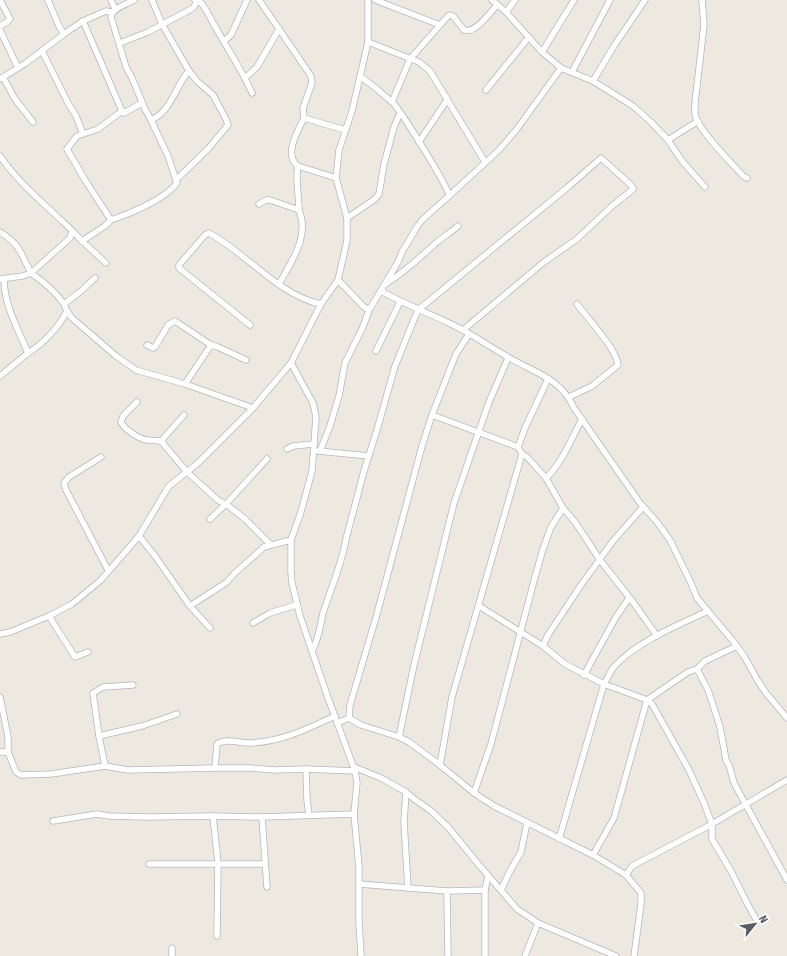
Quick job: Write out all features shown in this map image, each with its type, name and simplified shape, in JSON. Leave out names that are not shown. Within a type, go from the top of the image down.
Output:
[{"type":"street","points":[[0,0],[10,19],[0,26]]},
{"type":"street","points":[[48,0],[64,34]]},
{"type":"street","points":[[82,240],[105,226],[111,220],[151,203],[172,190],[177,183],[168,156],[126,67],[111,17],[114,11],[111,0]]},
{"type":"street","points":[[33,122],[1,78],[18,68],[83,21],[106,11],[114,11],[134,0]]},
{"type":"street","points":[[152,0],[162,24],[189,70],[196,81],[213,95],[226,119],[228,126],[208,149],[176,180]]},
{"type":"street","points":[[224,41],[233,31],[247,0]]},
{"type":"street","points":[[259,0],[310,76],[312,83],[302,108],[304,118],[292,144],[293,163],[336,178]]},
{"type":"street","points":[[0,634],[10,632],[49,616],[72,604],[101,580],[108,570],[139,536],[169,486],[198,463],[253,408],[291,363],[321,304],[338,280],[347,240],[347,218],[336,178],[339,150],[352,111],[368,42],[368,0]]},
{"type":"street","points":[[375,0],[440,25]]},
{"type":"street","points":[[492,0],[506,12],[542,52],[561,68],[593,80],[633,106],[668,140],[682,161],[705,187]]},
{"type":"street","points":[[506,12],[515,0]]},
{"type":"street","points":[[542,52],[574,0]]},
{"type":"street","points":[[572,72],[610,0]]},
{"type":"street","points":[[593,80],[645,0]]},
{"type":"street","points":[[702,0],[704,25],[695,111],[698,121],[708,136],[743,176],[747,178]]},
{"type":"street","points":[[120,44],[193,8],[196,1],[200,2],[204,6],[252,93]]},
{"type":"street","points":[[392,102],[410,59],[450,15],[453,16],[464,30],[470,31],[476,27],[497,5]]},
{"type":"street","points":[[83,21],[122,111]]},
{"type":"street","points":[[245,78],[257,68],[279,29]]},
{"type":"street","points":[[0,30],[18,68]]},
{"type":"street","points":[[486,90],[529,37]]},
{"type":"street","points":[[368,42],[425,66],[430,71],[485,162]]},
{"type":"street","points":[[42,51],[76,116],[83,134]]},
{"type":"street","points":[[361,956],[359,884],[354,814],[357,783],[355,769],[337,723],[296,605],[290,572],[292,540],[317,451],[330,426],[339,396],[345,363],[362,329],[370,308],[385,285],[402,252],[422,220],[499,150],[517,129],[561,68]]},
{"type":"street","points":[[151,120],[162,113],[172,98],[178,84],[189,70]]},
{"type":"street","points":[[360,76],[392,102],[419,142],[449,193],[449,196]]},
{"type":"street","points":[[419,142],[447,100]]},
{"type":"street","points":[[111,220],[67,149],[77,136],[90,133],[98,129],[122,111],[124,113],[142,103]]},
{"type":"street","points":[[347,218],[375,199],[379,194],[384,164],[394,127],[400,113]]},
{"type":"street","points":[[304,118],[345,130]]},
{"type":"street","points":[[668,140],[698,121]]},
{"type":"street","points":[[0,156],[12,172],[35,196],[106,263]]},
{"type":"street","points":[[312,651],[317,643],[323,614],[344,550],[348,531],[395,366],[418,310],[568,187],[601,158],[631,185],[633,189],[631,191],[612,206],[581,235],[544,262],[462,330]]},
{"type":"street","points":[[279,284],[297,252],[302,234],[302,218],[299,210],[299,191],[296,176],[298,166]]},
{"type":"street","points":[[259,204],[266,200],[270,200],[299,210]]},
{"type":"street","points":[[385,285],[398,277],[437,242],[458,226]]},
{"type":"street","points":[[28,353],[7,303],[2,279],[31,273],[70,238],[72,231]]},
{"type":"street","points":[[0,232],[13,241],[19,249],[31,273],[58,294],[72,318],[116,356],[136,370],[185,384],[253,408]]},
{"type":"street","points":[[250,325],[180,270],[179,265],[202,237],[209,233],[224,242],[297,297],[313,303],[321,304]]},
{"type":"street","points":[[64,304],[95,278]]},
{"type":"street","points":[[338,280],[360,304],[366,308],[370,308]]},
{"type":"street","points":[[381,291],[400,302],[462,330],[508,358],[553,381],[569,397],[574,408],[643,507],[657,522],[670,540],[692,583],[697,598],[737,646],[762,687],[787,718]]},
{"type":"street","points":[[376,351],[400,302]]},
{"type":"street","points":[[569,397],[592,386],[618,365],[613,351],[577,304]]},
{"type":"street","points":[[0,376],[53,331],[63,319],[67,311]]},
{"type":"street","points":[[147,345],[152,348],[155,347],[168,325],[175,321],[211,345],[218,346],[246,360]]},
{"type":"street","points":[[349,718],[350,705],[377,614],[422,446],[432,415],[456,354],[469,334]]},
{"type":"street","points":[[185,384],[211,345]]},
{"type":"street","points":[[400,737],[414,665],[454,503],[489,402],[508,358]]},
{"type":"street","points":[[291,363],[313,403],[316,417],[314,444],[317,451]]},
{"type":"street","points":[[518,447],[525,428],[548,379]]},
{"type":"street","points":[[137,402],[123,416],[121,422],[122,426],[139,437],[148,440],[158,440],[161,442],[187,472],[219,501],[226,504],[246,519],[271,545]]},
{"type":"street","points":[[161,442],[184,415]]},
{"type":"street","points":[[432,415],[518,447],[522,454],[527,457],[546,478],[563,508],[575,522],[600,560],[657,636]]},
{"type":"street","points":[[546,478],[553,472],[563,457],[568,444],[582,419]]},
{"type":"street","points":[[287,449],[293,446],[314,444]]},
{"type":"street","points":[[317,451],[369,456]]},
{"type":"street","points":[[440,765],[452,697],[522,454]]},
{"type":"street","points":[[101,457],[69,477],[64,483],[66,490],[108,570]]},
{"type":"street","points":[[210,519],[226,504],[267,459]]},
{"type":"street","points":[[543,646],[548,635],[565,612],[581,584],[613,541],[643,507]]},
{"type":"street","points":[[474,793],[491,744],[543,549],[551,527],[563,508]]},
{"type":"street","points":[[139,536],[190,606],[210,628]]},
{"type":"street","points":[[190,606],[227,582],[264,547],[292,540]]},
{"type":"street","points":[[584,674],[616,617],[629,598]]},
{"type":"street","points":[[253,623],[270,613],[296,605]]},
{"type":"street","points":[[478,606],[543,646],[565,664],[604,684],[647,700],[652,704],[689,770],[712,824],[712,839],[731,871],[757,921]]},
{"type":"street","points":[[559,839],[604,684],[613,668],[624,657],[657,636],[708,610]]},
{"type":"street","points":[[49,616],[75,657],[88,652]]},
{"type":"street","points":[[593,855],[614,818],[647,700],[688,672],[697,669],[705,661],[737,646]]},
{"type":"street","points":[[697,669],[708,690],[713,705],[720,727],[726,760],[729,765],[734,784],[787,880]]},
{"type":"street","points":[[105,766],[93,693],[103,687],[133,685]]},
{"type":"street","points":[[0,697],[8,737],[8,752],[16,772],[21,775],[52,774],[105,766],[128,770],[215,768],[275,770],[355,769],[381,778],[406,792],[448,827],[517,909],[538,923],[616,956]]},
{"type":"street","points":[[99,736],[142,726],[177,714]]},
{"type":"street","points":[[215,768],[217,744],[221,741],[250,743],[281,739],[335,716]]},
{"type":"street","points":[[337,723],[349,718]]},
{"type":"street","points":[[349,718],[361,725],[400,737],[409,742],[474,793],[494,806],[593,855],[626,875],[641,893],[641,904],[634,956]]},
{"type":"street","points":[[0,752],[8,752]]},
{"type":"street","points":[[306,769],[309,816]]},
{"type":"street","points":[[626,875],[632,866],[712,824],[787,780]]},
{"type":"street","points":[[406,792],[404,822],[408,888]]},
{"type":"street","points":[[53,821],[97,814],[109,816],[262,817],[354,814]]},
{"type":"street","points":[[213,816],[218,863],[217,936]]},
{"type":"street","points":[[262,817],[267,887]]},
{"type":"street","points":[[501,890],[521,852],[527,823]]},
{"type":"street","points":[[149,864],[265,864]]},
{"type":"street","points":[[485,956],[485,890],[488,876]]},
{"type":"street","points":[[359,884],[447,891],[485,890]]},
{"type":"street","points":[[447,891],[448,956]]},
{"type":"street","points":[[525,956],[538,923]]},
{"type":"street","points":[[172,948],[172,956]]}]
